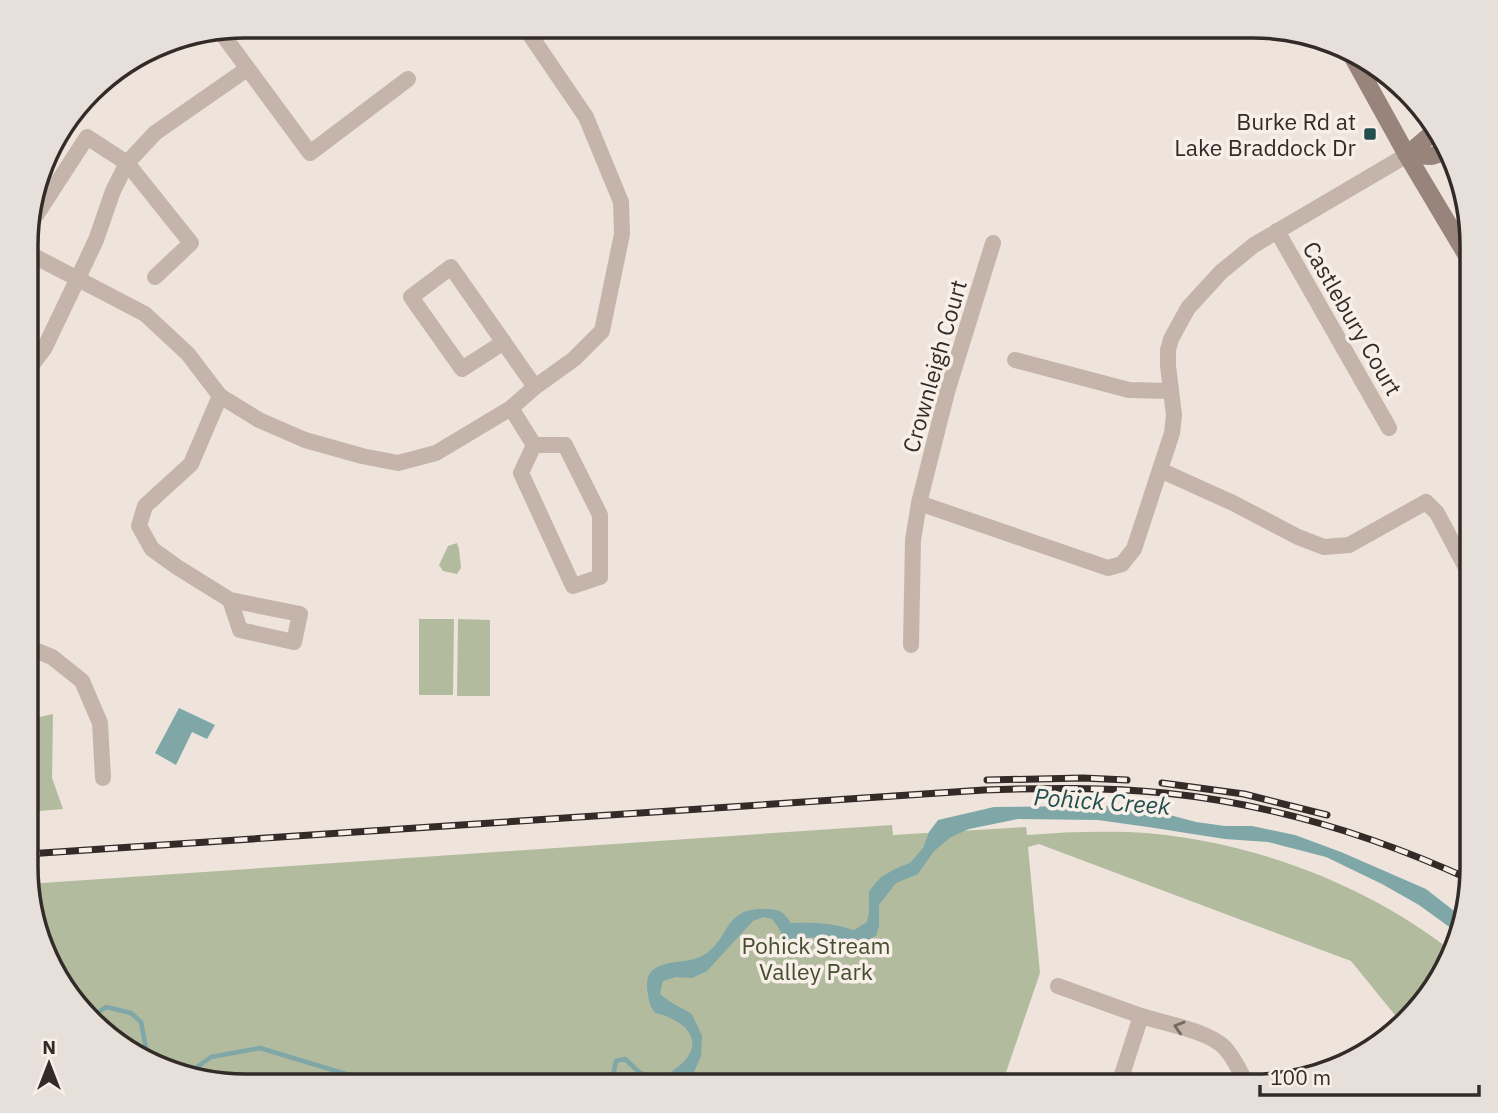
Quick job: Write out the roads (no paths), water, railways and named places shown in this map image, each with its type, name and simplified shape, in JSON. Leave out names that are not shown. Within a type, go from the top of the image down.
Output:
[{"type":"main road","points":[[1359,68],[1460,244]]},
{"type":"main road","points":[[1407,155],[1429,137]]},
{"type":"main road","points":[[1407,155],[1438,154]]},
{"type":"street","points":[[38,258],[145,314],[188,354],[220,396],[259,420],[305,440],[398,463],[436,453],[511,408],[574,359],[602,331],[622,234],[621,202],[586,117],[533,39]]},
{"type":"street","points":[[226,40],[310,153],[408,79]]},
{"type":"street","points":[[38,357],[96,240],[113,191],[127,163],[155,132],[247,69]]},
{"type":"street","points":[[42,207],[87,137],[127,163],[191,243],[155,277]]},
{"type":"street","points":[[919,503],[1108,568],[1122,564],[1134,549],[1172,433],[1174,415],[1168,350],[1188,308],[1238,256],[1407,155]]},
{"type":"street","name":"Castlebury Court","points":[[1277,231],[1389,428]]},
{"type":"street","name":"Crownleigh Court","points":[[911,645],[913,541],[919,503],[947,392],[993,243]]},
{"type":"street","points":[[504,342],[462,369],[411,298],[451,267],[504,342],[535,387]]},
{"type":"street","points":[[1015,360],[1129,390],[1171,391]]},
{"type":"street","points":[[220,396],[191,464],[145,506],[139,526],[152,550],[230,600]]},
{"type":"street","points":[[511,408],[534,445]]},
{"type":"street","points":[[534,445],[565,445],[600,515],[600,577],[573,586],[521,473],[534,445]]},
{"type":"street","points":[[1160,470],[1324,547],[1349,545],[1426,502],[1437,513],[1460,555]]},
{"type":"street","points":[[39,652],[52,657],[82,681],[100,723],[103,778]]},
{"type":"street","points":[[1058,986],[1141,1016],[1210,1036],[1224,1047],[1241,1074]]},
{"type":"street","points":[[1122,1074],[1141,1016]]},
{"type":"water","points":[[179,708],[215,725],[207,739],[192,732],[176,765],[155,753]]},
{"type":"water","points":[[1105,806],[1155,811],[1196,822],[1252,826],[1295,835],[1426,889],[1455,912],[1451,928],[1419,905],[1326,857],[1268,842],[1225,839],[1098,820],[1018,819],[969,829],[951,837],[934,851],[918,874],[896,883],[879,905],[876,936],[862,942],[810,938],[792,944],[785,941],[772,919],[764,917],[753,921],[707,971],[692,978],[676,977],[663,981],[660,994],[692,1014],[702,1036],[701,1056],[694,1072],[667,1074],[688,1057],[692,1040],[683,1026],[655,1013],[651,1007],[647,987],[652,970],[702,956],[718,942],[734,919],[750,910],[780,912],[791,923],[823,923],[854,930],[867,922],[869,891],[881,877],[910,863],[923,848],[929,832],[938,820],[994,807]]},
{"type":"waterway","name":"Pohick Creek","points":[[98,1013],[106,1007],[131,1013],[141,1022],[146,1049]]},
{"type":"waterway","name":"Pohick Creek","points":[[196,1068],[211,1057],[260,1048],[346,1074]]},
{"type":"waterway","name":"Pohick Creek","points":[[613,1074],[616,1061],[625,1059],[643,1074]]},
{"type":"railway","points":[[987,780],[1127,780]]},
{"type":"railway","points":[[1162,783],[1244,794],[1327,815]]},
{"type":"railway","points":[[39,853],[984,790],[1052,788],[1165,793],[1244,805],[1360,836],[1459,875]]},
{"type":"place","name":"Burke Rd at Lake Braddock Dr","points":[[1370,134]]},
{"type":"park label","name":"Pohick Stream Valley Park","points":[[816,958]]}]
